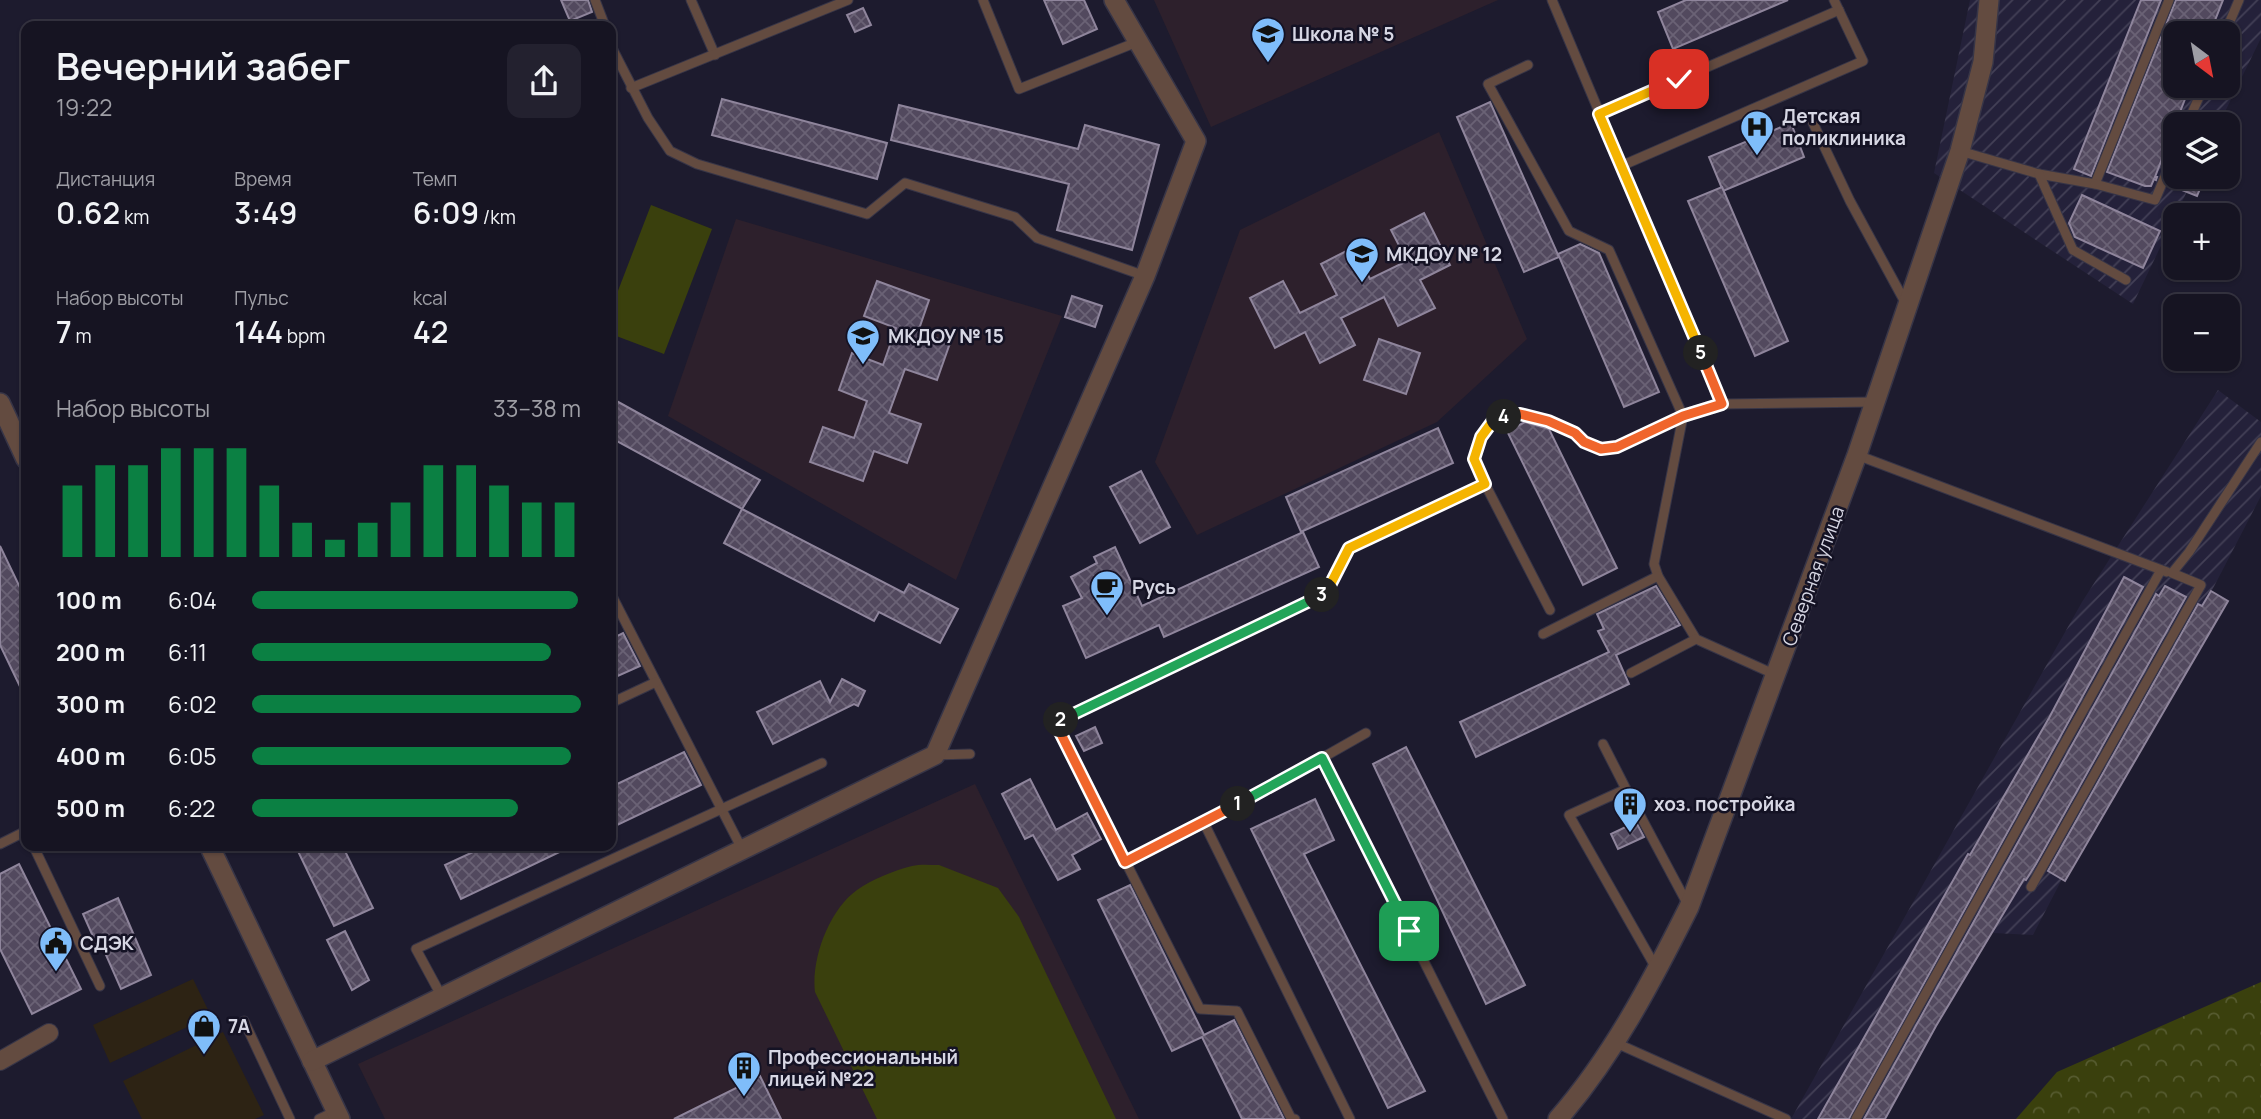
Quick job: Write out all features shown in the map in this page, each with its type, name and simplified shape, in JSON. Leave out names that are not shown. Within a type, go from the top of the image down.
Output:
[{"type":"street","points":[[312,1061],[935,755],[1145,276],[1196,141],[1114,0]]},
{"type":"street","name":"Северная улица","points":[[1558,1119],[1615,1042],[1658,970],[1689,907],[1857,455],[1960,151],[1983,62],[1989,0]]},
{"type":"street","points":[[0,404],[21,448]]},
{"type":"street","points":[[212,851],[312,1061],[331,1116]]},
{"type":"street","points":[[0,1061],[49,1033]]},
{"type":"lane","points":[[595,0],[602,21]]},
{"type":"lane","points":[[691,0],[715,55]]},
{"type":"lane","points":[[983,0],[1019,89],[1137,42]]},
{"type":"lane","points":[[1552,0],[1722,404]]},
{"type":"lane","points":[[1621,166],[1863,61],[1834,0]]},
{"type":"lane","points":[[2095,184],[2169,0]]},
{"type":"lane","points":[[2230,21],[2239,0]]},
{"type":"lane","points":[[631,88],[844,1]]},
{"type":"lane","points":[[1599,114],[1839,10]]},
{"type":"lane","points":[[616,57],[648,118],[670,150],[697,164],[867,214],[905,183],[1015,217],[1037,238],[1145,276]]},
{"type":"lane","points":[[1528,65],[1488,84],[1569,231],[1609,250],[1683,416],[1654,564],[1658,576],[1696,639],[1776,675]]},
{"type":"lane","points":[[1813,123],[1850,201],[1908,307]]},
{"type":"lane","points":[[1960,151],[2039,174],[2095,184],[2155,200],[2163,181]]},
{"type":"lane","points":[[2039,174],[2073,250],[2126,279]]},
{"type":"lane","points":[[1550,610],[1474,459],[1481,437],[1495,418],[1520,414],[1548,421],[1601,449],[1617,447],[1683,416],[1722,404],[1875,402]]},
{"type":"lane","points":[[2172,573],[2189,552],[2261,442]]},
{"type":"lane","points":[[1857,455],[2201,585],[2031,887]]},
{"type":"lane","points":[[1295,1119],[1291,1118],[1237,1011],[1200,1009],[1055,722],[1326,593],[1349,548],[1485,484]]},
{"type":"lane","points":[[1856,1119],[2161,570]]},
{"type":"lane","points":[[1543,634],[1658,576]]},
{"type":"lane","points":[[616,604],[742,849]]},
{"type":"lane","points":[[1632,673],[1696,639]]},
{"type":"lane","points":[[616,701],[656,682]]},
{"type":"lane","points":[[1125,862],[1204,823],[1366,733]]},
{"type":"lane","points":[[1604,744],[1689,907]]},
{"type":"lane","points":[[935,755],[970,754]]},
{"type":"lane","points":[[1322,758],[1503,1119]]},
{"type":"lane","points":[[442,997],[416,949],[822,763]]},
{"type":"lane","points":[[1626,789],[1569,815],[1658,970]]},
{"type":"lane","points":[[1204,823],[1349,1119]]},
{"type":"lane","points":[[0,844],[21,834]]},
{"type":"lane","points":[[36,851],[100,986]]},
{"type":"lane","points":[[244,1021],[290,1119]]},
{"type":"lane","points":[[1615,1042],[1786,1119]]},
{"type":"shaded area","name":"Школа № 5","points":[[1154,0],[1498,0],[1211,127]]},
{"type":"shaded area","points":[[1970,0],[2261,0],[2261,38],[2240,81],[2240,21],[2163,21],[2163,98],[2232,98],[2225,112],[2163,112],[2163,189],[2188,189],[2182,203],[2163,203],[2163,242],[2133,304],[1934,173]]},
{"type":"shaded area","name":"МКДОУ № 12","points":[[1439,132],[1527,339],[1437,422],[1197,535],[1155,462],[1240,230]]},
{"type":"shaded area","name":"МКДОУ № 15","points":[[736,219],[1062,316],[956,580],[668,416]]},
{"type":"shaded area","points":[[2218,390],[2261,422],[2261,496],[2033,935],[1974,932],[1871,1119],[1791,1119],[2082,602]]},
{"type":"shaded area","points":[[975,784],[1139,1119],[385,1119],[358,1064]]},
{"type":"shaded area","points":[[193,979],[211,1016],[110,1063],[93,1025]]},
{"type":"shaded area","name":"7А","points":[[223,1032],[264,1115],[255,1119],[142,1119],[123,1081]]},
{"type":"green space","points":[[651,205],[712,229],[664,354],[616,336],[616,296]]},
{"type":"green space","points":[[939,865],[998,888],[1019,917],[1116,1119],[877,1119],[815,992],[819,950],[830,922],[857,890],[905,868]]},
{"type":"green space","points":[[2261,982],[2261,1119],[2016,1119],[2057,1072]]},
{"type":"building","points":[[561,0],[588,0],[592,12],[570,21]]},
{"type":"building","points":[[1044,0],[1084,0],[1097,29],[1063,44]]},
{"type":"building","points":[[1686,0],[1788,0],[1673,49],[1658,12]]},
{"type":"building","points":[[2141,0],[2161,0],[2091,176],[2074,169]]},
{"type":"building","points":[[2176,0],[2223,0],[2215,21],[2168,21]]},
{"type":"building","points":[[863,8],[871,25],[855,32],[847,15]]},
{"type":"building","points":[[2163,32],[2163,98],[2185,98],[2180,112],[2163,112],[2163,156],[2156,180],[2154,179],[2151,186],[2145,186],[2107,172]]},
{"type":"building","points":[[722,99],[887,143],[877,179],[712,135]]},
{"type":"building","points":[[1490,102],[1559,257],[1524,272],[1457,117]]},
{"type":"building","points":[[899,105],[1078,149],[1085,125],[1159,145],[1132,250],[1057,230],[1069,184],[891,140]]},
{"type":"building","name":"Детская поликлиника","points":[[1791,123],[1804,157],[1723,191],[1709,157]]},
{"type":"building","points":[[1722,187],[1788,341],[1755,356],[1688,201]]},
{"type":"building","points":[[2179,189],[2200,189],[2197,196]]},
{"type":"building","points":[[2082,195],[2160,231],[2143,268],[2075,237],[2069,223]]},
{"type":"building","points":[[1424,213],[1450,265],[1420,280],[1435,308],[1398,326],[1384,297],[1341,318],[1355,345],[1320,363],[1305,332],[1275,348],[1250,298],[1283,281],[1300,313],[1337,295],[1321,264],[1354,247],[1370,279],[1407,261],[1391,230]]},
{"type":"building","points":[[1580,244],[1599,253],[1659,392],[1624,407],[1558,254]]},
{"type":"building","points":[[877,281],[929,300],[918,332],[950,343],[937,380],[905,369],[889,413],[921,424],[907,463],[874,451],[863,481],[810,462],[823,427],[854,438],[867,401],[839,390],[852,353],[883,365],[896,328],[864,316]]},
{"type":"building","points":[[1072,296],[1102,306],[1095,327],[1065,317]]},
{"type":"building","points":[[1379,339],[1420,353],[1406,394],[1364,380]]},
{"type":"building","points":[[616,401],[760,480],[742,509],[616,441]]},
{"type":"building","points":[[1525,422],[1549,429],[1617,568],[1583,585],[1507,431]]},
{"type":"building","points":[[1438,428],[1453,463],[1301,532],[1286,497]]},
{"type":"building","points":[[1141,471],[1170,527],[1140,543],[1110,487]]},
{"type":"building","points":[[742,509],[904,593],[909,584],[958,609],[940,643],[879,612],[874,621],[724,543]]},
{"type":"building","points":[[1303,532],[1319,567],[1164,637],[1159,625],[1086,658],[1063,606],[1082,598],[1071,577],[1097,563],[1094,557],[1115,547],[1142,606]]},
{"type":"building","points":[[0,546],[21,590],[21,689],[0,645]]},
{"type":"building","points":[[2124,577],[2143,587],[1849,1119],[1818,1119],[1968,854],[1970,855],[2049,718]]},
{"type":"building","points":[[1656,586],[1680,625],[1616,655],[1629,684],[1476,757],[1460,722],[1609,652],[1598,631],[1604,629],[1597,614]]},
{"type":"building","points":[[2165,586],[2186,597],[2036,864],[2026,880],[2024,879],[1936,1026],[1885,1119],[1864,1119],[2156,594],[2159,596]]},
{"type":"building","points":[[2211,591],[2228,601],[2065,881],[2048,871],[2198,604],[2202,606]]},
{"type":"building","points":[[623,633],[640,666],[616,677],[616,636]]},
{"type":"building","points":[[842,679],[865,691],[858,706],[854,704],[773,744],[757,712],[820,681],[830,702]]},
{"type":"building","points":[[1095,727],[1102,743],[1084,751],[1076,736]]},
{"type":"building","points":[[1406,747],[1525,985],[1486,1004],[1373,764]]},
{"type":"building","points":[[684,752],[701,785],[616,826],[616,785]]},
{"type":"building","points":[[1030,779],[1056,830],[1087,813],[1101,839],[1072,855],[1080,869],[1058,880],[1033,835],[1025,839],[1002,794]]},
{"type":"building","points":[[1315,799],[1334,840],[1304,854],[1425,1091],[1388,1108],[1251,829]]},
{"type":"building","name":"хоз. постройка","points":[[1636,822],[1644,837],[1618,849],[1611,834]]},
{"type":"building","points":[[298,851],[345,851],[373,908],[334,926]]},
{"type":"building","points":[[475,851],[561,851],[461,899],[445,865]]},
{"type":"building","points":[[19,864],[81,989],[32,1014],[0,949],[0,874]]},
{"type":"building","points":[[1130,885],[1204,1035],[1234,1020],[1284,1119],[1242,1119],[1202,1037],[1172,1051],[1098,900]]},
{"type":"building","points":[[118,898],[151,975],[121,989],[103,948],[99,950],[83,914]]},
{"type":"building","points":[[345,931],[369,980],[352,990],[327,940]]},
{"type":"building","name":"Профессиональный лицей №22","points":[[760,1076],[781,1119],[674,1119]]},
{"type":"place","name":"Школа № 5","points":[[1268,64]]},
{"type":"place","name":"Детская поликлиника","points":[[1757,157]]},
{"type":"place","name":"МКДОУ № 12","points":[[1362,284]]},
{"type":"place","name":"МКДОУ № 15","points":[[863,366]]},
{"type":"place","name":"Русь","points":[[1107,617]]},
{"type":"place","name":"хоз. постройка","points":[[1630,834]]},
{"type":"place","name":"СДЭК","points":[[56,973]]},
{"type":"place","name":"7А","points":[[204,1056]]},
{"type":"place","name":"Профессиональный лицей №22","points":[[744,1098]]},
{"type":"route","points":[[1409,931],[1322,758],[1204,823],[1125,862],[1055,722],[1326,593],[1349,548],[1485,484],[1474,459],[1481,437],[1495,418],[1520,414],[1548,421],[1601,449],[1617,447],[1683,416],[1722,404],[1599,114],[1679,79]]}]
